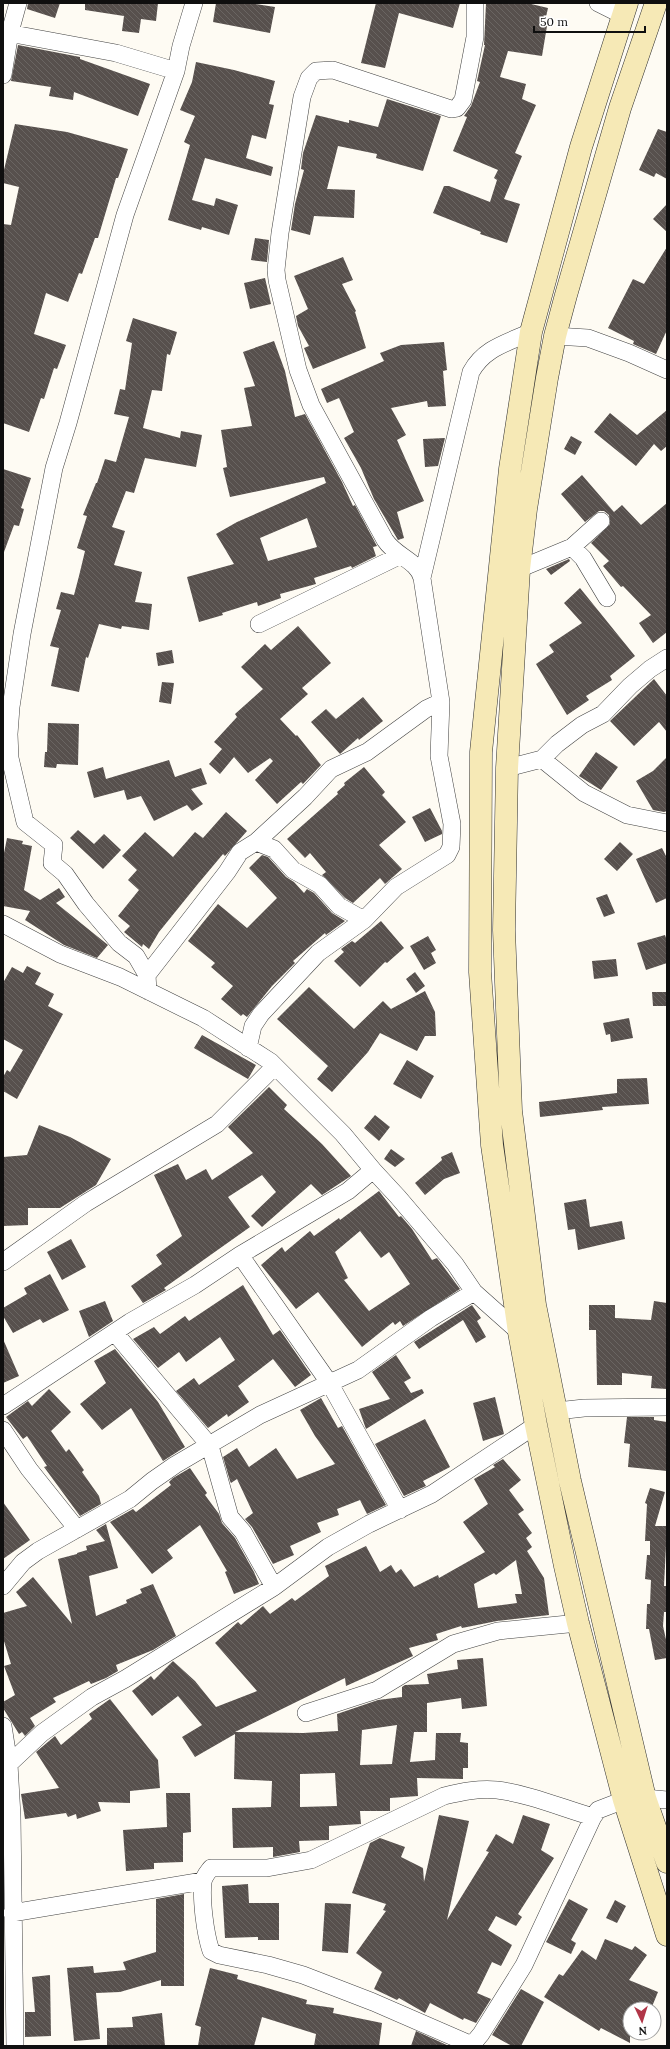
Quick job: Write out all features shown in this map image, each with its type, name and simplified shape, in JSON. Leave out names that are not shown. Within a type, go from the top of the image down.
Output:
[{"type":"main road","points":[[656,3],[620,108],[555,336],[527,501],[519,569],[507,768],[504,930],[511,1110],[536,1305],[570,1481],[645,1798],[667,1862]]},
{"type":"main road","points":[[624,9],[581,147],[531,332],[510,469],[481,752],[480,972],[492,1145],[519,1332],[536,1425],[578,1623],[624,1800],[667,1935]]},
{"type":"street","points":[[3,75],[6,32],[18,3]]},
{"type":"street","points":[[148,983],[136,956],[119,943],[86,904],[65,874],[52,863],[54,845],[26,822],[10,758],[9,734],[11,708],[22,634],[54,468],[125,215],[176,71],[181,46],[194,3]]},
{"type":"street","points":[[248,1048],[253,1026],[261,1014],[318,953],[364,920],[396,887],[447,855],[451,846],[452,824],[439,756],[441,702],[420,571],[415,565],[399,556],[388,545],[311,405],[304,388],[289,337],[276,270],[280,233],[302,97],[309,78],[316,71],[333,70],[451,109],[457,108],[463,100],[475,37],[474,3]]},
{"type":"street","points":[[598,3],[624,9]]},
{"type":"street","points":[[6,32],[85,49],[116,53],[176,71]]},
{"type":"street","points":[[422,578],[471,372],[477,361],[487,352],[531,332]]},
{"type":"street","points":[[555,336],[588,338],[629,352],[667,370]]},
{"type":"street","points":[[519,569],[572,547],[601,521]]},
{"type":"street","points":[[572,547],[583,558],[607,598]]},
{"type":"street","points":[[259,624],[399,556]]},
{"type":"street","points":[[507,768],[542,759],[563,739],[582,725],[603,714],[630,686],[650,669],[667,658]]},
{"type":"street","points":[[148,983],[240,852],[256,842],[305,797],[331,769],[367,752],[426,709],[441,702]]},
{"type":"street","points":[[542,759],[584,793],[627,815],[667,823]]},
{"type":"street","points":[[256,842],[274,849],[293,870],[320,885],[339,906],[364,920]]},
{"type":"street","points":[[3,924],[60,954],[120,977],[148,983],[275,1066],[343,1134],[436,1241],[474,1292],[519,1332]]},
{"type":"street","points":[[3,1262],[86,1203],[217,1124],[275,1066]]},
{"type":"street","points":[[3,1406],[130,1322],[195,1285],[240,1255],[348,1191],[373,1170]]},
{"type":"street","points":[[240,1255],[330,1384],[400,1510]]},
{"type":"street","points":[[3,1586],[23,1562],[130,1499],[164,1473],[260,1415],[358,1370],[431,1318],[474,1292]]},
{"type":"street","points":[[115,1333],[210,1446],[230,1517],[243,1532],[274,1587]]},
{"type":"street","points":[[557,1411],[584,1408],[667,1407]]},
{"type":"street","points":[[9,1764],[29,1743],[70,1712],[274,1587],[328,1546],[369,1524],[432,1494],[536,1425]]},
{"type":"street","points":[[3,1430],[29,1469],[77,1529]]},
{"type":"street","points":[[306,1713],[377,1690],[453,1644],[498,1631],[578,1623]]},
{"type":"street","points":[[3,1726],[9,1764],[13,1864],[12,1913],[14,2046]]},
{"type":"street","points":[[593,1817],[515,1794],[496,1790],[464,1791],[444,1796],[311,1860],[267,1868],[211,1868],[206,1873],[204,1882],[205,1925],[212,1951],[219,1955],[268,1965],[303,1975],[373,2002],[471,2045],[481,2034],[524,1965],[593,1817],[598,1810],[624,1800]]},
{"type":"street","points":[[645,1798],[667,1800]]},
{"type":"street","points":[[12,1913],[204,1882]]},
{"type":"building","points":[[28,3],[60,3],[55,18],[27,9]]},
{"type":"building","points":[[85,3],[158,3],[156,21],[141,19],[139,33],[122,31],[124,16],[85,10]]},
{"type":"building","points":[[216,3],[250,3],[275,7],[270,33],[213,22]]},
{"type":"building","points":[[376,3],[460,3],[453,28],[399,13],[385,68],[361,63]]},
{"type":"building","points":[[486,3],[527,3],[548,8],[544,26],[547,26],[542,56],[508,51],[500,77],[526,84],[522,99],[536,105],[515,153],[522,156],[504,199],[520,204],[507,243],[480,234],[481,232],[433,213],[444,186],[449,186],[490,202],[497,180],[494,178],[498,170],[453,151],[467,117],[464,116],[471,106],[480,82],[477,81],[485,45]]},
{"type":"building","points":[[18,45],[80,57],[80,59],[150,84],[138,116],[74,92],[73,100],[49,96],[51,87],[11,81]]},
{"type":"building","points":[[196,62],[275,81],[269,104],[274,105],[266,139],[252,135],[246,158],[273,167],[271,176],[205,158],[192,200],[214,206],[216,198],[238,205],[229,235],[202,227],[201,230],[168,220],[190,145],[184,142],[195,116],[180,110],[192,82]]},
{"type":"building","points":[[387,99],[441,116],[423,171],[376,158],[377,154],[338,146],[327,189],[355,190],[354,218],[314,216],[310,235],[291,230],[295,204],[304,170],[301,169],[303,153],[316,115],[349,123],[349,120],[378,127]]},
{"type":"building","points":[[15,124],[67,132],[128,149],[118,178],[116,178],[98,238],[95,238],[82,274],[79,273],[68,302],[46,293],[34,334],[66,345],[57,369],[54,368],[44,399],[41,398],[29,432],[3,423],[3,224],[11,225],[19,187],[3,183],[3,174]]},
{"type":"building","points":[[658,129],[667,132],[667,179],[656,173],[654,177],[639,170]]},
{"type":"building","points":[[667,204],[667,232],[653,219]]},
{"type":"building","points":[[255,238],[269,240],[267,262],[251,260]]},
{"type":"building","points":[[667,247],[667,330],[656,354],[633,344],[634,341],[608,328],[633,279],[644,284]]},
{"type":"building","points":[[343,257],[353,280],[342,284],[356,311],[355,312],[366,348],[313,369],[304,348],[309,346],[298,326],[296,316],[308,309],[294,276]]},
{"type":"building","points":[[265,278],[271,304],[250,309],[244,283]]},
{"type":"building","points":[[133,318],[177,332],[170,355],[167,354],[162,391],[152,390],[143,428],[180,438],[181,431],[202,435],[196,467],[145,458],[134,493],[126,491],[112,527],[125,531],[114,565],[142,572],[135,602],[152,604],[149,630],[122,626],[121,629],[99,624],[88,658],[86,657],[79,692],[51,686],[59,648],[50,646],[61,610],[56,609],[61,592],[74,595],[79,576],[85,551],[77,548],[87,516],[83,515],[97,483],[105,459],[116,462],[129,417],[114,414],[120,389],[125,390],[132,343],[126,341]]},
{"type":"building","points":[[274,341],[285,371],[295,417],[305,414],[342,482],[353,506],[355,505],[377,546],[373,547],[376,556],[352,568],[351,566],[314,578],[316,584],[280,594],[281,598],[258,606],[257,602],[222,613],[223,615],[199,622],[187,577],[234,564],[216,534],[237,522],[326,483],[324,477],[230,497],[223,468],[227,467],[221,430],[252,426],[244,388],[255,386],[243,352]],"holes":[[[307,518],[317,547],[268,561],[260,538]]]},
{"type":"building","points":[[444,342],[447,370],[443,371],[446,406],[428,407],[427,401],[391,408],[406,435],[397,440],[424,501],[397,512],[404,538],[398,540],[374,499],[361,468],[344,438],[354,432],[339,398],[327,403],[321,389],[384,361],[380,353],[401,345]]},
{"type":"building","points":[[667,410],[667,446],[661,451],[654,444],[636,466],[594,432],[610,413],[637,435]]},
{"type":"building","points":[[571,436],[582,442],[575,455],[564,449]]},
{"type":"building","points":[[445,438],[438,466],[425,467],[423,439]]},
{"type":"building","points":[[3,469],[31,478],[21,508],[24,509],[19,526],[14,525],[4,552]]},
{"type":"building","points":[[582,475],[614,512],[622,505],[641,525],[667,503],[667,632],[653,643],[639,623],[651,615],[623,586],[621,587],[603,566],[609,561],[591,543],[610,524],[609,515],[604,511],[599,511],[585,522],[561,494]]},
{"type":"building","points":[[569,559],[570,561],[551,575],[546,569]]},
{"type":"building","points":[[580,588],[635,656],[610,676],[612,680],[586,696],[589,700],[567,715],[536,664],[554,652],[549,645],[582,623],[564,603]]},
{"type":"building","points":[[298,626],[331,663],[302,688],[308,694],[280,719],[296,736],[297,735],[321,765],[303,784],[301,782],[277,804],[255,780],[273,761],[270,758],[248,773],[234,757],[220,774],[209,764],[222,749],[214,742],[237,717],[235,714],[263,689],[241,667],[265,644],[271,650]]},
{"type":"building","points":[[172,650],[174,663],[158,666],[156,653]]},
{"type":"building","points":[[654,679],[667,696],[667,732],[659,722],[634,746],[610,721]]},
{"type":"building","points":[[162,682],[174,683],[171,704],[159,702]]},
{"type":"building","points":[[363,697],[383,721],[359,740],[358,738],[340,754],[311,722],[326,709],[336,719]]},
{"type":"building","points":[[48,723],[79,724],[78,765],[57,764],[56,768],[44,767],[45,752],[47,752]]},
{"type":"building","points":[[596,752],[618,767],[601,790],[579,776]]},
{"type":"building","points":[[667,757],[667,811],[664,812],[653,810],[636,781],[653,771]]},
{"type":"building","points":[[169,760],[175,777],[201,768],[207,784],[191,789],[203,804],[192,811],[187,805],[154,821],[141,796],[127,800],[124,790],[94,798],[87,772],[103,767],[106,779]]},
{"type":"building","points":[[364,767],[385,792],[382,795],[406,822],[379,845],[402,869],[385,884],[380,878],[353,903],[345,898],[322,875],[326,872],[310,853],[305,858],[287,839],[338,794],[337,792],[345,785],[344,783]]},
{"type":"building","points":[[430,808],[442,831],[442,834],[425,842],[412,817]]},
{"type":"building","points":[[226,812],[247,831],[225,856],[223,854],[197,885],[159,932],[149,949],[143,944],[142,947],[124,932],[130,926],[118,916],[139,890],[128,880],[137,870],[122,856],[145,832],[173,857],[195,832],[203,838]]},
{"type":"building","points":[[78,830],[94,844],[104,834],[121,850],[103,869],[70,838]]},
{"type":"building","points":[[7,838],[23,841],[22,844],[32,846],[24,890],[40,900],[59,888],[65,897],[56,903],[108,945],[97,958],[64,945],[25,920],[30,911],[3,906],[3,858]]},
{"type":"building","points":[[620,842],[633,854],[617,871],[604,859]]},
{"type":"building","points":[[662,848],[667,858],[667,898],[656,903],[636,859]]},
{"type":"building","points":[[262,855],[268,857],[286,877],[294,882],[304,893],[307,889],[314,893],[332,913],[345,921],[326,935],[325,933],[293,961],[295,963],[272,986],[247,1017],[243,1014],[241,1016],[221,999],[233,986],[211,967],[215,963],[188,941],[218,904],[247,928],[277,898],[249,868]]},
{"type":"building","points":[[607,894],[615,913],[604,917],[596,898]]},
{"type":"building","points":[[381,921],[404,948],[387,963],[385,962],[360,987],[334,961],[344,952],[341,949],[352,941],[355,943]]},
{"type":"building","points":[[665,935],[667,941],[667,963],[646,970],[637,943]]},
{"type":"building","points":[[428,936],[436,950],[431,953],[436,963],[424,970],[410,946]]},
{"type":"building","points":[[616,959],[618,976],[594,979],[592,961]]},
{"type":"building","points":[[27,966],[41,973],[35,984],[54,994],[48,1006],[63,1014],[17,1099],[3,1091],[3,1077],[7,1070],[10,1072],[23,1050],[3,1039],[3,983],[12,967],[23,973]]},
{"type":"building","points":[[415,972],[425,986],[416,993],[406,979]]},
{"type":"building","points":[[309,987],[354,1029],[383,1001],[391,1009],[425,991],[435,1012],[436,1036],[425,1036],[417,1051],[380,1033],[368,1052],[332,1092],[317,1079],[328,1066],[277,1019]]},
{"type":"building","points":[[652,992],[667,992],[667,1006],[653,1006]]},
{"type":"building","points":[[629,1018],[633,1038],[611,1042],[610,1034],[606,1035],[603,1023]]},
{"type":"building","points":[[202,1035],[256,1065],[248,1079],[194,1048]]},
{"type":"building","points":[[407,1060],[434,1076],[421,1099],[393,1084]]},
{"type":"building","points":[[647,1078],[649,1104],[602,1107],[603,1110],[540,1117],[539,1102],[617,1093],[617,1079]]},
{"type":"building","points":[[269,1087],[287,1105],[284,1109],[322,1144],[351,1176],[322,1195],[311,1184],[262,1227],[251,1216],[276,1192],[262,1175],[228,1197],[250,1227],[164,1288],[166,1290],[143,1303],[131,1286],[162,1264],[156,1255],[182,1236],[154,1175],[178,1164],[186,1180],[206,1169],[212,1180],[253,1153],[228,1127]]},
{"type":"building","points":[[375,1115],[390,1127],[379,1141],[364,1128]]},
{"type":"building","points":[[39,1125],[70,1137],[111,1159],[96,1185],[60,1208],[28,1208],[28,1225],[3,1226],[3,1157],[27,1155]]},
{"type":"building","points":[[391,1149],[405,1159],[395,1167],[384,1159]]},
{"type":"building","points":[[452,1152],[460,1173],[444,1179],[425,1195],[415,1183],[442,1160],[441,1157]]},
{"type":"building","points":[[379,1191],[399,1217],[401,1216],[412,1229],[432,1260],[437,1258],[460,1289],[403,1326],[400,1321],[395,1325],[393,1322],[362,1347],[318,1292],[296,1309],[261,1265],[282,1247],[285,1252],[310,1231],[314,1236],[339,1218],[340,1220]],"holes":[[[360,1231],[381,1258],[389,1252],[410,1284],[369,1311],[344,1280],[348,1278],[335,1252]]]},
{"type":"building","points":[[586,1199],[590,1227],[622,1221],[625,1239],[578,1250],[575,1229],[568,1230],[564,1203]]},
{"type":"building","points":[[71,1239],[86,1267],[62,1280],[47,1252]]},
{"type":"building","points":[[50,1274],[69,1310],[43,1323],[40,1319],[13,1333],[3,1316],[3,1308],[27,1294],[24,1288]]},
{"type":"building","points":[[243,1285],[273,1335],[280,1330],[311,1375],[295,1387],[273,1359],[238,1386],[249,1402],[228,1417],[227,1414],[208,1428],[176,1391],[194,1378],[199,1385],[235,1360],[220,1337],[186,1362],[179,1352],[158,1368],[133,1339],[154,1327],[160,1334],[185,1316],[189,1321]]},
{"type":"building","points":[[105,1301],[113,1321],[89,1337],[79,1311]]},
{"type":"building","points":[[654,1301],[667,1303],[667,1389],[651,1388],[652,1376],[622,1373],[622,1385],[597,1385],[596,1330],[589,1330],[589,1305],[615,1305],[615,1318],[651,1320]]},
{"type":"building","points":[[472,1305],[481,1318],[477,1321],[486,1337],[476,1343],[463,1320],[419,1349],[414,1342]]},
{"type":"building","points":[[3,1339],[19,1376],[3,1383]]},
{"type":"building","points":[[115,1349],[158,1402],[185,1447],[163,1461],[131,1408],[102,1430],[80,1404],[106,1383],[94,1361]]},
{"type":"building","points":[[396,1355],[411,1378],[404,1382],[411,1393],[422,1389],[424,1393],[366,1429],[359,1409],[390,1399],[372,1372]]},
{"type":"building","points":[[49,1389],[71,1412],[51,1431],[66,1452],[69,1449],[84,1470],[82,1472],[99,1496],[101,1504],[80,1516],[44,1467],[47,1466],[27,1436],[23,1439],[6,1417],[28,1401],[32,1406]]},
{"type":"building","points":[[495,1397],[504,1434],[483,1441],[473,1403]]},
{"type":"building","points":[[321,1398],[338,1428],[342,1426],[386,1505],[367,1514],[360,1500],[337,1509],[339,1515],[317,1523],[321,1532],[290,1546],[294,1555],[273,1564],[252,1527],[245,1519],[253,1513],[237,1479],[231,1483],[223,1457],[237,1448],[249,1467],[276,1448],[297,1479],[335,1464],[315,1436],[300,1410]]},
{"type":"building","points":[[627,1417],[654,1417],[654,1420],[667,1422],[667,1471],[628,1467],[630,1444],[624,1443]]},
{"type":"building","points":[[425,1419],[450,1467],[423,1481],[426,1486],[404,1496],[375,1444]]},
{"type":"building","points":[[503,1459],[521,1480],[509,1490],[524,1510],[518,1514],[532,1533],[526,1538],[532,1547],[527,1551],[544,1578],[549,1615],[497,1621],[462,1628],[461,1626],[436,1634],[438,1640],[409,1648],[413,1656],[346,1686],[345,1678],[235,1732],[303,1733],[338,1731],[337,1714],[378,1700],[402,1697],[402,1687],[405,1685],[429,1684],[427,1674],[458,1669],[457,1660],[483,1658],[487,1706],[462,1709],[461,1698],[427,1703],[427,1732],[414,1732],[410,1762],[435,1760],[436,1733],[461,1733],[460,1742],[468,1743],[468,1768],[463,1768],[463,1779],[417,1778],[418,1796],[390,1798],[390,1811],[360,1811],[361,1824],[329,1826],[329,1840],[299,1841],[300,1852],[273,1857],[273,1847],[233,1848],[232,1808],[271,1807],[272,1781],[234,1779],[235,1734],[195,1757],[182,1737],[202,1725],[178,1696],[152,1716],[132,1691],[151,1676],[154,1680],[173,1661],[195,1681],[216,1707],[257,1691],[215,1643],[238,1622],[241,1625],[263,1606],[270,1614],[292,1598],[295,1601],[329,1576],[325,1566],[366,1546],[380,1572],[391,1565],[396,1573],[401,1569],[414,1587],[438,1575],[439,1578],[485,1552],[463,1522],[488,1504],[474,1479],[495,1467],[493,1465]],"holes":[[[516,1560],[522,1594],[515,1594],[517,1603],[478,1608],[474,1584],[494,1573],[496,1575]],[[397,1725],[392,1764],[360,1765],[362,1730]],[[335,1773],[337,1806],[300,1807],[300,1774]]]},
{"type":"building","points":[[190,1468],[207,1493],[205,1495],[219,1514],[222,1523],[235,1538],[259,1584],[234,1594],[225,1572],[227,1571],[200,1525],[167,1550],[173,1558],[152,1574],[110,1522],[133,1509],[136,1512],[171,1485],[169,1482],[173,1478]]},
{"type":"building","points":[[650,1488],[665,1492],[655,1526],[667,1526],[664,1586],[667,1586],[667,1612],[664,1612],[663,1626],[667,1644],[667,1658],[655,1660],[649,1629],[646,1629],[647,1604],[650,1604],[651,1580],[645,1579],[647,1555],[650,1555],[650,1541],[645,1541],[647,1504],[645,1503]]},
{"type":"building","points":[[3,1502],[30,1540],[3,1559]]},
{"type":"building","points":[[106,1524],[118,1568],[89,1576],[96,1616],[127,1603],[126,1600],[142,1593],[140,1589],[153,1584],[176,1636],[153,1650],[116,1665],[118,1671],[106,1678],[91,1684],[89,1681],[53,1698],[56,1702],[30,1718],[35,1726],[25,1736],[22,1732],[19,1734],[3,1708],[3,1702],[15,1695],[4,1666],[11,1664],[3,1638],[3,1613],[27,1606],[16,1592],[33,1577],[72,1624],[58,1559],[87,1550],[86,1546],[105,1541],[96,1530]]},
{"type":"building","points":[[110,1699],[158,1760],[160,1788],[130,1791],[130,1803],[98,1802],[101,1811],[77,1819],[76,1814],[68,1817],[66,1813],[25,1819],[21,1794],[59,1788],[36,1752],[55,1736],[61,1745],[92,1719],[89,1714]]},
{"type":"building","points":[[166,1793],[190,1793],[191,1832],[183,1833],[183,1862],[154,1863],[154,1869],[126,1871],[123,1830],[167,1827]]},
{"type":"building","points":[[439,1815],[469,1821],[447,1920],[489,1852],[486,1851],[496,1834],[513,1844],[523,1815],[550,1824],[541,1850],[554,1858],[518,1914],[522,1917],[516,1926],[496,1916],[488,1930],[512,1945],[501,1966],[492,1962],[477,1993],[491,1999],[476,2023],[464,2018],[463,2020],[430,2003],[425,2013],[399,1998],[397,2000],[374,1989],[382,1972],[356,1953],[386,1911],[383,1910],[386,1904],[352,1893],[370,1843],[380,1838],[405,1847],[401,1857],[423,1868],[424,1882]]},
{"type":"building","points":[[248,1884],[249,1903],[279,1903],[279,1940],[258,1940],[258,1937],[225,1938],[222,1886]]},
{"type":"building","points":[[184,1894],[184,1986],[161,1986],[161,1980],[120,1992],[96,1993],[100,2039],[74,2041],[67,1968],[93,1966],[94,1973],[126,1970],[123,1962],[156,1952],[156,1899]]},
{"type":"building","points":[[569,1899],[588,1909],[571,1940],[576,1943],[571,1954],[546,1942]]},
{"type":"building","points":[[615,1900],[626,1906],[617,1923],[606,1918]]},
{"type":"building","points":[[325,1903],[351,1904],[348,1953],[322,1951]]},
{"type":"building","points":[[605,1939],[632,1950],[635,1946],[647,1955],[629,1980],[658,1992],[654,2001],[622,2001],[622,2039],[601,2028],[599,2031],[544,1997],[559,1974],[563,1976],[582,1950],[596,1960]]},
{"type":"building","points":[[210,1968],[238,1975],[237,1979],[307,2000],[306,2004],[334,2008],[333,2013],[382,2023],[379,2046],[314,2046],[316,2034],[262,2017],[254,2046],[198,2046],[201,2027],[195,2025]]},
{"type":"building","points":[[50,1975],[51,2036],[25,2037],[25,2012],[35,2012],[32,1977]]},
{"type":"building","points":[[521,1989],[544,2002],[521,2046],[512,2046],[492,2035]]},
{"type":"building","points":[[162,2013],[165,2046],[107,2046],[107,2028],[133,2027],[132,2017]]},
{"type":"building","points":[[416,2031],[449,2046],[411,2046]]}]
